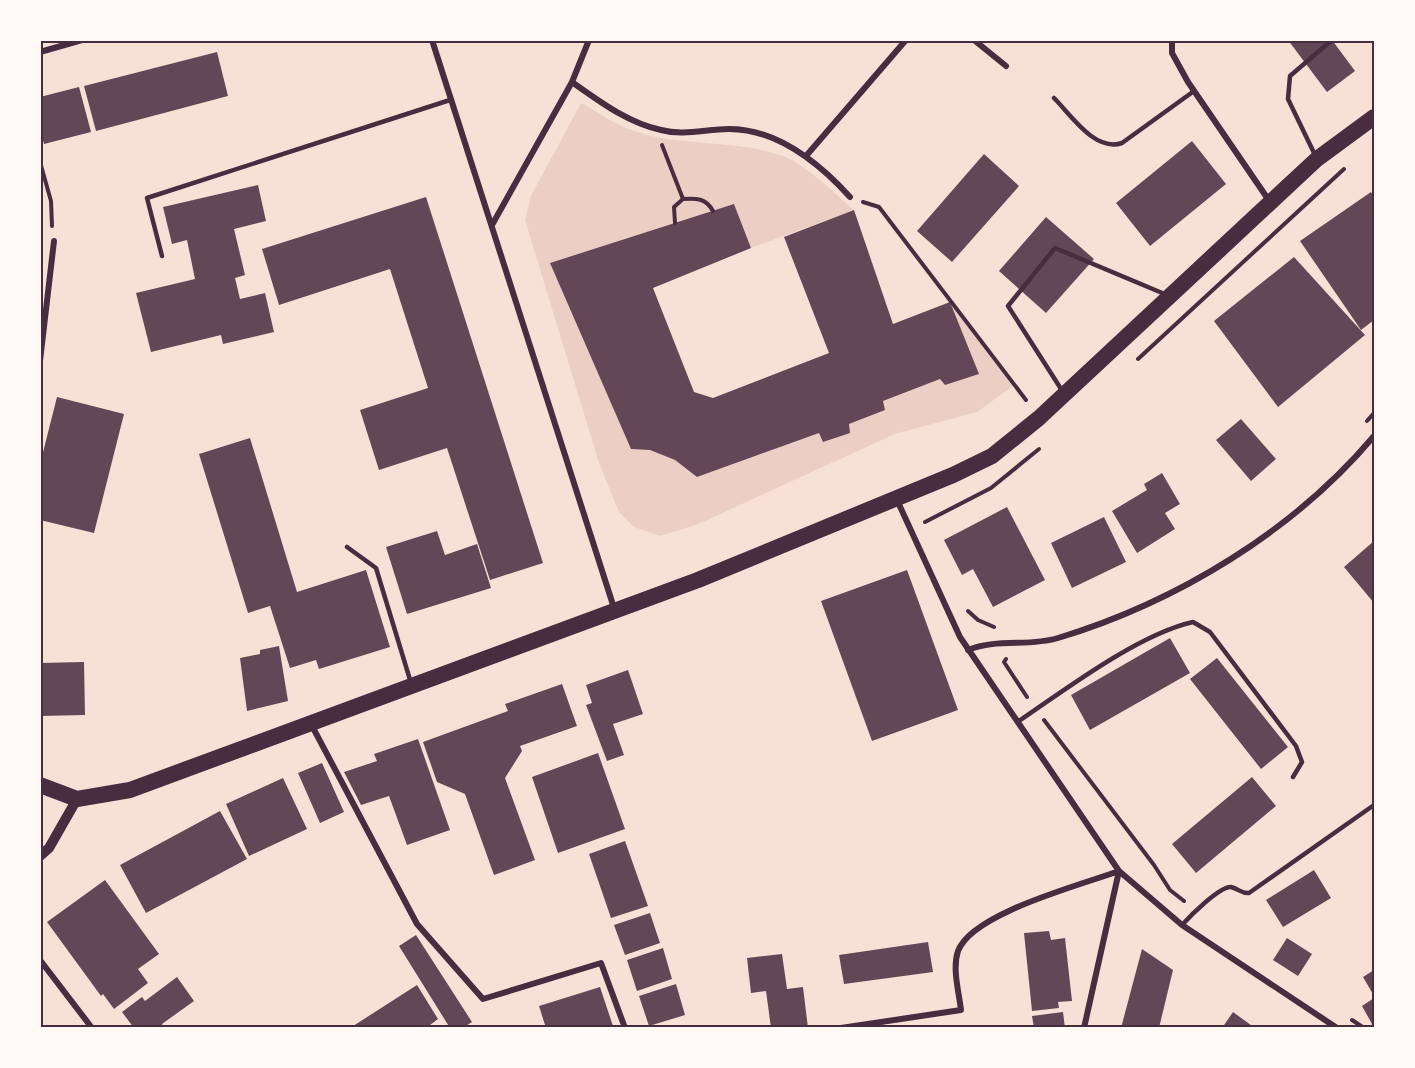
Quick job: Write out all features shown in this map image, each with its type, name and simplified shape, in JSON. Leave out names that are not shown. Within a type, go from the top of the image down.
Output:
[{"type":"highway","points":[[40,785],[77,799],[130,790],[698,580],[992,456],[1065,394],[1317,159],[1374,117]]},
{"type":"street","points":[[40,52],[82,40]]},
{"type":"street","points":[[432,40],[614,611]]},
{"type":"street","points":[[492,225],[572,82],[589,40]]},
{"type":"street","points":[[806,156],[906,40]]},
{"type":"street","points":[[974,40],[1006,66]]},
{"type":"street","points":[[1172,40],[1172,53],[1194,91],[1271,203]]},
{"type":"street","points":[[572,82],[615,112],[658,130],[687,133],[733,129],[757,134],[806,156],[833,178],[850,197]]},
{"type":"street","points":[[40,361],[54,241]]},
{"type":"street","points":[[968,650],[983,644],[1051,640],[1142,608],[1239,552],[1287,519],[1341,472],[1374,436]]},
{"type":"street","points":[[895,497],[939,596],[968,650],[1019,721],[1119,871],[1182,925],[1336,1028]]},
{"type":"street","points":[[310,723],[417,924],[483,999],[601,963],[625,1028]]},
{"type":"street","points":[[40,856],[49,848],[77,799]]},
{"type":"street","points":[[841,1028],[961,1010],[956,960],[961,944],[972,932],[1008,911],[1119,871]]},
{"type":"street","points":[[1084,1028],[1119,871]]},
{"type":"street","points":[[40,960],[92,1028]]},
{"type":"lane","points":[[1317,159],[1288,99],[1290,76],[1332,40]]},
{"type":"lane","points":[[1054,98],[1099,143],[1112,147],[1122,143],[1194,91]]},
{"type":"lane","points":[[162,256],[147,198],[450,100]]},
{"type":"lane","points":[[1065,394],[1033,348],[1008,306],[1055,248],[1169,297]]},
{"type":"lane","points":[[348,547],[376,568],[412,686]]},
{"type":"lane","points":[[1019,721],[1119,656],[1174,628],[1196,622],[1210,632],[1296,746],[1302,762],[1293,777]]},
{"type":"lane","points":[[1182,925],[1196,910],[1228,887],[1250,893],[1374,805]]},
{"type":"path","points":[[658,130],[683,199]]},
{"type":"path","points":[[40,162],[51,201],[54,241]]},
{"type":"path","points":[[1134,362],[1346,167]]},
{"type":"path","points":[[850,197],[879,207],[1039,417]]},
{"type":"path","points":[[675,223],[674,207],[683,199],[700,198],[710,205],[713,211]]},
{"type":"path","points":[[1360,428],[1374,413]]},
{"type":"path","points":[[924,527],[925,522],[1006,477],[1047,442]]},
{"type":"path","points":[[964,608],[978,620],[1003,630]]},
{"type":"path","points":[[1011,657],[1004,662],[1005,668],[1163,881],[1196,910]]},
{"type":"shaded area","points":[[581,103],[621,125],[652,136],[744,147],[780,155],[809,171],[854,210],[751,248],[734,204],[551,263],[650,450],[675,460],[697,477],[819,433],[850,433],[849,424],[883,401],[940,379],[945,385],[978,374],[950,302],[1013,386],[977,412],[895,434],[696,525],[660,536],[634,527],[619,512],[599,463],[525,220],[531,196]]},
{"type":"building","points":[[1288,40],[1332,40],[1355,71],[1327,92]]},
{"type":"building","points":[[217,52],[228,96],[96,131],[84,86]]},
{"type":"building","points":[[79,87],[91,132],[44,144],[40,129],[40,97]]},
{"type":"building","points":[[1192,141],[1226,184],[1150,246],[1116,203]]},
{"type":"building","points":[[984,154],[1019,186],[952,262],[917,231]]},
{"type":"building","points":[[258,185],[266,221],[234,229],[245,275],[235,278],[240,299],[265,293],[274,332],[223,344],[221,335],[151,352],[136,293],[195,279],[187,240],[172,244],[163,207]]},
{"type":"building","points":[[1371,192],[1374,197],[1374,320],[1361,330],[1300,241]]},
{"type":"building","points":[[426,197],[543,563],[490,580],[447,448],[379,470],[360,410],[428,388],[390,269],[279,305],[262,249]]},
{"type":"building","points":[[734,204],[751,248],[653,288],[694,392],[713,398],[829,353],[784,237],[854,210],[893,324],[950,302],[979,374],[945,385],[940,379],[883,401],[885,410],[849,424],[850,433],[823,442],[819,433],[697,477],[675,460],[650,450],[631,449],[550,263]]},
{"type":"building","points":[[1046,217],[1094,259],[1046,313],[999,271]]},
{"type":"building","points":[[1294,257],[1365,335],[1278,407],[1214,321]]},
{"type":"building","points":[[57,397],[124,414],[94,533],[40,520],[40,464]]},
{"type":"building","points":[[1241,419],[1276,459],[1251,481],[1216,440]]},
{"type":"building","points":[[250,438],[297,592],[366,570],[390,647],[319,669],[316,660],[290,668],[270,606],[248,613],[199,454]]},
{"type":"building","points":[[1162,473],[1180,504],[1165,513],[1175,529],[1137,553],[1112,511],[1147,490],[1144,484]]},
{"type":"building","points":[[1007,507],[1045,580],[993,607],[973,569],[962,575],[944,540]]},
{"type":"building","points":[[1104,517],[1126,562],[1072,588],[1051,543]]},
{"type":"building","points":[[437,531],[445,555],[477,544],[491,588],[407,614],[386,547]]},
{"type":"building","points":[[1374,541],[1374,603],[1344,567]]},
{"type":"building","points":[[907,570],[958,710],[872,741],[821,601]]},
{"type":"building","points":[[1170,638],[1190,673],[1090,730],[1071,695]]},
{"type":"building","points":[[279,646],[288,701],[247,711],[240,658],[260,654],[260,650]]},
{"type":"building","points":[[1217,658],[1288,747],[1261,769],[1190,679]]},
{"type":"building","points":[[84,662],[85,715],[40,716],[40,663]]},
{"type":"building","points":[[628,670],[643,714],[613,724],[624,755],[607,761],[586,705],[592,703],[586,685]]},
{"type":"building","points":[[562,684],[577,726],[520,746],[522,751],[505,778],[535,860],[494,875],[465,794],[437,782],[423,742],[508,711],[505,704]]},
{"type":"building","points":[[418,739],[450,830],[407,845],[389,796],[361,805],[344,772],[377,761],[374,754]]},
{"type":"building","points":[[598,753],[625,829],[558,853],[532,777]]},
{"type":"building","points":[[322,763],[344,812],[320,823],[298,773]]},
{"type":"building","points":[[1252,777],[1276,806],[1196,873],[1172,844]]},
{"type":"building","points":[[283,778],[307,829],[249,856],[226,804]]},
{"type":"building","points":[[220,811],[247,859],[146,913],[120,865]]},
{"type":"building","points":[[625,841],[648,906],[611,918],[589,854]]},
{"type":"building","points":[[1314,870],[1331,898],[1283,927],[1266,900]]},
{"type":"building","points":[[105,880],[159,954],[138,969],[148,983],[114,1009],[103,994],[101,996],[47,922]]},
{"type":"building","points":[[650,913],[660,943],[625,955],[614,925]]},
{"type":"building","points":[[1049,931],[1051,940],[1065,938],[1072,1001],[1058,1002],[1059,1008],[1032,1011],[1024,933]]},
{"type":"building","points":[[416,935],[472,1022],[463,1028],[450,1028],[399,946]]},
{"type":"building","points":[[1287,938],[1312,954],[1298,976],[1273,960]]},
{"type":"building","points":[[928,942],[933,972],[844,984],[839,955]]},
{"type":"building","points":[[663,948],[672,979],[637,991],[627,960]]},
{"type":"building","points":[[1142,949],[1173,970],[1159,1028],[1121,1028]]},
{"type":"building","points":[[782,954],[787,989],[803,987],[808,1028],[771,1028],[766,991],[751,993],[747,958]]},
{"type":"building","points":[[1374,970],[1374,996],[1363,977]]},
{"type":"building","points":[[177,977],[194,1001],[162,1024],[164,1028],[134,1028],[122,1012],[142,997],[145,1001]]},
{"type":"building","points":[[676,984],[685,1015],[649,1026],[639,996]]},
{"type":"building","points":[[417,985],[438,1019],[426,1028],[350,1028]]},
{"type":"building","points":[[600,987],[613,1026],[546,1028],[539,1006]]},
{"type":"building","points":[[1374,998],[1374,1023],[1372,1024],[1362,1006]]},
{"type":"building","points":[[1063,1012],[1065,1028],[1034,1028],[1032,1016]]},
{"type":"building","points":[[1233,1012],[1255,1028],[1222,1028]]}]
